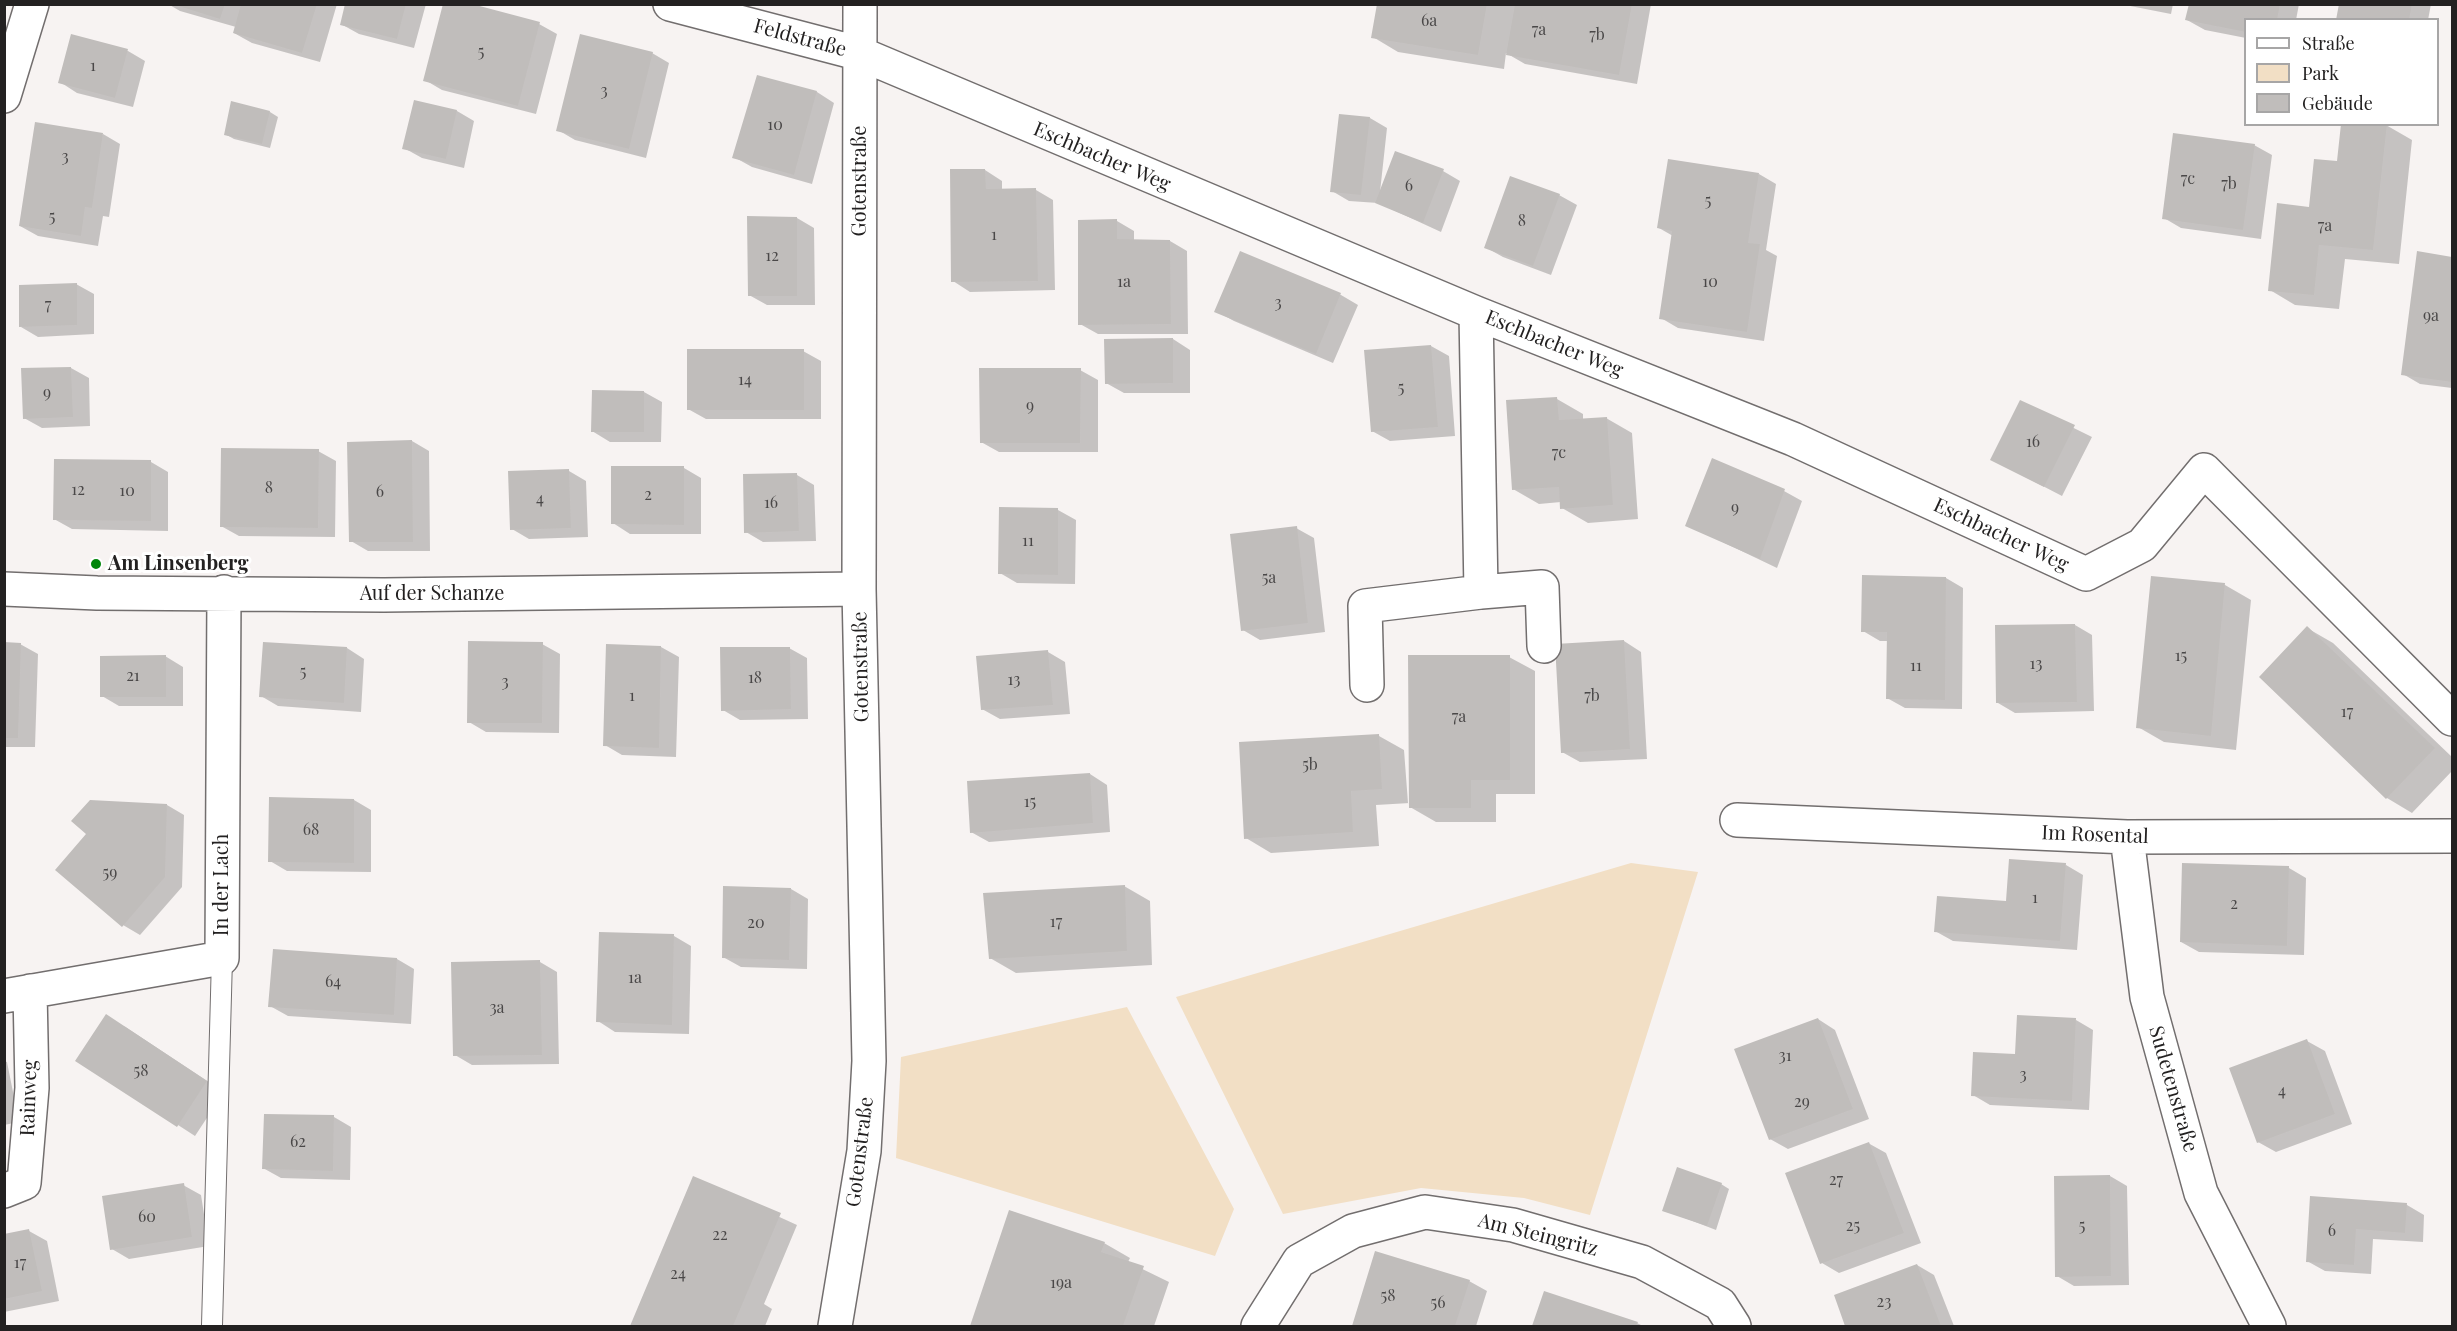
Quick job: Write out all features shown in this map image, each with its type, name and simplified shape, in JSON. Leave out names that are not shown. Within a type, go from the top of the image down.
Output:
[{"type":"street","points":[[4,96],[32,4]]},
{"type":"street","name":"Feldstraße","points":[[670,4],[861,54]]},
{"type":"street","name":"Gotenstraße","points":[[835,1326],[864,1151],[869,1061],[859,589],[860,4]]},
{"type":"street","name":"Eschbacher Weg","points":[[861,54],[1138,160],[1476,313],[1793,439],[2086,574],[2142,545],[2204,470],[2452,719]]},
{"type":"street","name":"Eschbacher Weg","points":[[1476,313],[1481,592]]},
{"type":"street","points":[[1367,685],[1365,606],[1542,587],[1544,646]]},
{"type":"street","name":"Auf der Schanze","points":[[4,589],[384,595],[859,589]]},
{"type":"street","name":"In der Lach","points":[[17,993],[222,958],[224,592]]},
{"type":"street","name":"Im Rosental","points":[[1737,820],[2127,837],[2452,836]]},
{"type":"street","name":"Sudetenstraße","points":[[2127,837],[2147,997],[2201,1193],[2269,1326]]},
{"type":"street","name":"Rainweg","points":[[4,1191],[24,1183],[32,1088],[17,993]]},
{"type":"street","name":"Am Steingritz","points":[[1257,1326],[1299,1261],[1353,1231],[1425,1212],[1513,1225],[1642,1262],[1720,1304],[1734,1326]]},
{"type":"lane","points":[[212,1325],[222,958]]},
{"type":"green space","points":[[1631,863],[1698,872],[1590,1215],[1524,1198],[1421,1188],[1283,1214],[1176,997]]},
{"type":"green space","points":[[1127,1007],[1234,1209],[1215,1256],[896,1158],[901,1057]]},
{"type":"building","points":[[172,4],[225,4],[220,19]]},
{"type":"building","points":[[241,4],[317,4],[302,53],[233,33]]},
{"type":"building","points":[[345,4],[406,4],[397,39],[340,25]]},
{"type":"building","points":[[443,4],[472,4],[540,22],[518,106],[423,81]]},
{"type":"building","points":[[1377,4],[1487,4],[1478,55],[1371,38]]},
{"type":"building","points":[[1515,4],[1632,4],[1619,75],[1506,55]]},
{"type":"building","points":[[2189,4],[2280,4],[2277,18],[2244,18],[2244,32],[2185,20]]},
{"type":"building","points":[[2339,4],[2412,4],[2409,18],[2336,18]]},
{"type":"building","points":[[71,34],[128,49],[115,98],[58,83]]},
{"type":"building","points":[[580,34],[653,52],[629,149],[556,131]]},
{"type":"building","points":[[757,75],[817,91],[794,175],[732,158]]},
{"type":"building","points":[[414,100],[457,110],[446,159],[402,149]]},
{"type":"building","points":[[231,101],[270,111],[262,144],[224,135]]},
{"type":"building","points":[[1339,114],[1370,117],[1361,195],[1330,192]]},
{"type":"building","points":[[35,122],[103,133],[92,208],[85,207],[81,236],[19,226]]},
{"type":"building","points":[[2341,126],[2387,126],[2373,250],[2319,245],[2314,295],[2268,291],[2277,203],[2309,207],[2314,159],[2337,161]]},
{"type":"building","points":[[2173,133],[2255,144],[2243,230],[2162,219]]},
{"type":"building","points":[[1395,151],[1444,169],[1423,223],[1375,203]]},
{"type":"building","points":[[1668,159],[1759,173],[1748,243],[1760,244],[1747,332],[1659,319],[1672,231],[1657,228]]},
{"type":"building","points":[[950,169],[985,169],[986,189],[1036,188],[1038,281],[951,282]]},
{"type":"building","points":[[1510,176],[1560,194],[1533,266],[1484,248]]},
{"type":"building","points":[[747,216],[797,217],[797,296],[748,296]]},
{"type":"building","points":[[1117,219],[1117,239],[1170,240],[1171,324],[1078,325],[1078,220]]},
{"type":"building","points":[[1240,251],[1341,293],[1316,354],[1214,312]]},
{"type":"building","points":[[2417,251],[2452,257],[2452,382],[2401,375]]},
{"type":"building","points":[[77,283],[77,325],[19,327],[19,285]]},
{"type":"building","points":[[1173,338],[1173,383],[1105,384],[1104,339]]},
{"type":"building","points":[[1431,345],[1438,427],[1371,432],[1364,350]]},
{"type":"building","points":[[687,349],[804,349],[804,410],[687,410]]},
{"type":"building","points":[[71,367],[73,417],[23,419],[21,368]]},
{"type":"building","points":[[979,368],[1081,368],[1080,443],[980,443]]},
{"type":"building","points":[[592,390],[644,391],[644,432],[591,432]]},
{"type":"building","points":[[1557,397],[1559,420],[1607,417],[1613,505],[1560,509],[1559,487],[1512,490],[1506,400]]},
{"type":"building","points":[[2020,400],[2075,425],[2044,487],[1990,460]]},
{"type":"building","points":[[412,440],[413,542],[349,542],[347,442]]},
{"type":"building","points":[[221,448],[319,449],[318,528],[220,527]]},
{"type":"building","points":[[1712,458],[1785,489],[1760,559],[1685,526]]},
{"type":"building","points":[[54,459],[151,460],[151,521],[53,520]]},
{"type":"building","points":[[611,466],[684,466],[684,525],[611,524]]},
{"type":"building","points":[[569,469],[571,528],[510,530],[508,471]]},
{"type":"building","points":[[797,473],[799,531],[744,533],[743,474]]},
{"type":"building","points":[[999,507],[1058,508],[1058,575],[998,574]]},
{"type":"building","points":[[1297,526],[1308,623],[1241,631],[1230,534]]},
{"type":"building","points":[[1862,575],[1946,577],[1945,700],[1886,699],[1887,632],[1861,632]]},
{"type":"building","points":[[2151,576],[2225,583],[2211,736],[2136,728]]},
{"type":"building","points":[[2075,624],[2077,702],[1996,703],[1995,625]]},
{"type":"building","points":[[2307,626],[2435,748],[2386,799],[2259,677]]},
{"type":"building","points":[[1624,640],[1630,749],[1561,753],[1555,644]]},
{"type":"building","points":[[468,641],[543,642],[542,723],[467,723]]},
{"type":"building","points":[[4,642],[21,643],[18,738],[4,738]]},
{"type":"building","points":[[263,642],[347,647],[344,703],[259,697]]},
{"type":"building","points":[[606,644],[661,646],[659,748],[603,746]]},
{"type":"building","points":[[720,647],[790,647],[791,709],[721,711]]},
{"type":"building","points":[[1048,650],[1053,705],[981,710],[976,656]]},
{"type":"building","points":[[166,655],[166,697],[100,697],[100,656]]},
{"type":"building","points":[[1408,655],[1510,655],[1510,780],[1471,780],[1471,808],[1409,808]]},
{"type":"building","points":[[1379,734],[1382,789],[1351,791],[1353,832],[1244,839],[1239,742]]},
{"type":"building","points":[[1090,773],[1093,823],[970,833],[967,781]]},
{"type":"building","points":[[269,797],[354,799],[354,863],[268,862]]},
{"type":"building","points":[[90,800],[167,804],[165,877],[122,927],[55,870],[86,834],[71,821]]},
{"type":"building","points":[[2009,859],[2066,863],[2060,941],[1934,932],[1937,896],[2006,901]]},
{"type":"building","points":[[2182,863],[2289,866],[2287,946],[2180,942]]},
{"type":"building","points":[[1125,885],[1127,951],[989,959],[983,893]]},
{"type":"building","points":[[723,886],[791,888],[789,960],[722,958]]},
{"type":"building","points":[[599,932],[674,934],[672,1025],[596,1022]]},
{"type":"building","points":[[273,949],[397,958],[394,1015],[268,1007]]},
{"type":"building","points":[[540,960],[542,1055],[453,1056],[451,962]]},
{"type":"building","points":[[106,1014],[207,1081],[177,1127],[75,1061]]},
{"type":"building","points":[[2017,1015],[2076,1018],[2072,1101],[1971,1096],[1973,1052],[2015,1054]]},
{"type":"building","points":[[1818,1018],[1853,1109],[1769,1140],[1734,1049]]},
{"type":"building","points":[[2307,1039],[2335,1114],[2257,1143],[2229,1068]]},
{"type":"building","points":[[264,1114],[334,1115],[333,1171],[262,1169]]},
{"type":"building","points":[[1869,1142],[1904,1233],[1820,1264],[1785,1173]]},
{"type":"building","points":[[1677,1167],[1722,1183],[1707,1226],[1662,1211]]},
{"type":"building","points":[[2110,1175],[2111,1276],[2055,1277],[2054,1176]]},
{"type":"building","points":[[693,1176],[781,1213],[733,1326],[630,1326]]},
{"type":"building","points":[[184,1183],[192,1237],[110,1250],[102,1196]]},
{"type":"building","points":[[2310,1196],[2407,1203],[2405,1233],[2356,1229],[2354,1265],[2306,1262]]},
{"type":"building","points":[[1009,1210],[1105,1242],[1101,1252],[1144,1266],[1123,1326],[970,1326]]},
{"type":"building","points":[[29,1229],[42,1291],[4,1299],[4,1234]]},
{"type":"building","points":[[1375,1251],[1470,1280],[1455,1326],[1352,1326]]},
{"type":"building","points":[[1917,1264],[1941,1326],[1845,1326],[1834,1295]]},
{"type":"building","points":[[1544,1291],[1638,1322],[1636,1326],[1532,1326]]},
{"type":"place","name":"Am Linsenberg","points":[[96,564]]}]
